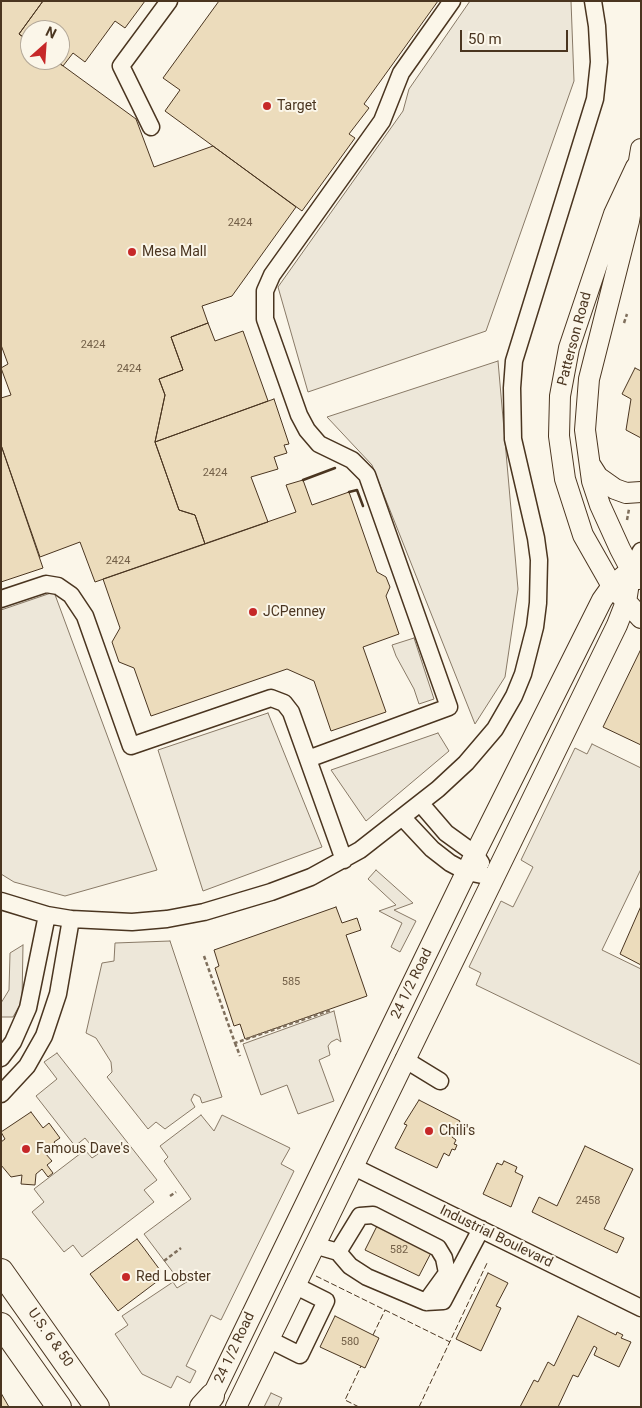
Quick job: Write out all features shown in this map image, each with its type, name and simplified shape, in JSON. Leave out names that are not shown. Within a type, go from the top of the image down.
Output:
[{"type":"highway","name":"U.S. 6 & 50","points":[[1,1271],[98,1404]]},
{"type":"highway","points":[[1,1325],[59,1407]]},
{"type":"main road","name":"Patterson Road","points":[[636,575],[600,506],[587,455],[585,404],[589,380],[629,221],[638,158]]},
{"type":"main road","name":"Patterson Road","points":[[638,158],[614,214],[578,318],[565,364],[560,396],[560,443],[568,488],[583,535],[612,586],[641,618]]},
{"type":"main road","points":[[587,455],[593,469],[606,484],[626,492],[635,500]]},
{"type":"main road","name":"24 1/2 Road","points":[[207,1403],[602,600],[612,586],[636,575]]},
{"type":"main road","name":"24 1/2 Road","points":[[236,1407],[626,602],[636,575]]},
{"type":"main road","points":[[352,1166],[348,1157],[349,1139],[370,1084],[374,1062]]},
{"type":"main road","points":[[314,1244],[318,1220],[337,1167],[337,1158],[332,1148]]},
{"type":"street","points":[[151,127],[121,66],[169,1]]},
{"type":"street","points":[[308,759],[449,707],[367,475],[352,460],[319,444],[307,430],[299,415],[265,318],[265,291],[272,275],[382,121],[401,73],[452,1]]},
{"type":"street","points":[[1,901],[47,915],[71,919],[132,922],[168,919],[204,912],[277,890],[344,860],[403,818],[466,764],[495,729],[520,682],[534,635],[538,603],[538,560],[513,439],[512,388],[514,361],[595,99],[600,62],[598,26],[593,1]]},
{"type":"street","name":"24 1/2 Road","points":[[636,575],[641,551]]},
{"type":"street","points":[[1,599],[46,584],[65,590],[77,601],[86,616],[132,746],[271,698],[277,699],[288,706],[344,860]]},
{"type":"street","points":[[421,804],[471,863]]},
{"type":"street","points":[[403,818],[432,848],[471,863],[492,877]]},
{"type":"street","points":[[27,1066],[6,1045],[28,1008],[34,988],[47,915]]},
{"type":"street","points":[[1,1094],[27,1066],[44,1036],[52,1016],[61,980],[71,919]]},
{"type":"street","points":[[404,1059],[440,1081]]},
{"type":"street","name":"Industrial Boulevard","points":[[352,1166],[641,1308]]},
{"type":"street","points":[[338,1252],[360,1216],[373,1215],[438,1248],[444,1258],[447,1272],[426,1302]]},
{"type":"street","points":[[314,1244],[338,1252],[350,1266],[367,1277],[426,1302],[443,1302],[480,1229]]},
{"type":"street","points":[[268,1339],[300,1355],[326,1301],[294,1285]]},
{"type":"path","points":[[624,323],[627,314]]},
{"type":"path","points":[[626,522],[635,500]]},
{"type":"path","points":[[204,956],[240,1056]]},
{"type":"path","points":[[220,1000],[225,998]]},
{"type":"path","points":[[235,1044],[331,1010]]},
{"type":"path","points":[[170,1196],[176,1192]]},
{"type":"path","points":[[164,1261],[181,1248]]},
{"type":"shaded area","points":[[470,1],[571,1],[574,81],[486,331],[308,392],[278,287],[403,111],[409,89]]},
{"type":"shaded area","points":[[498,361],[518,589],[505,677],[475,724],[372,465],[327,417]]},
{"type":"shaded area","points":[[54,592],[157,870],[65,896],[14,882],[1,874],[1,610]]},
{"type":"shaded area","points":[[414,638],[434,699],[419,704],[414,689],[392,645]]},
{"type":"shaded area","points":[[268,713],[322,847],[203,891],[158,750]]},
{"type":"shaded area","points":[[438,733],[449,751],[366,821],[331,770]]},
{"type":"shaded area","points":[[592,744],[641,768],[641,869],[602,950],[641,969],[641,1065],[476,985],[481,973],[469,967],[501,901],[513,907],[533,867],[521,860],[575,748],[587,754]]},
{"type":"shaded area","points":[[376,870],[413,903],[394,910],[416,921],[400,952],[391,947],[402,923],[379,911],[396,905],[368,879]]},
{"type":"shaded area","points":[[170,941],[222,1097],[202,1103],[200,1097],[194,1094],[191,1100],[195,1107],[165,1129],[156,1122],[148,1129],[107,1077],[112,1072],[111,1062],[96,1038],[86,1033],[102,963],[114,961],[115,943]]},
{"type":"shaded area","points":[[23,945],[22,1001],[13,1017],[1,1017],[1,1003],[9,990],[10,953]]},
{"type":"shaded area","points":[[334,1011],[341,1042],[337,1039],[331,1042],[328,1046],[330,1055],[319,1060],[334,1101],[298,1114],[287,1085],[261,1095],[243,1044]]},
{"type":"shaded area","points":[[57,1053],[157,1180],[144,1190],[154,1202],[82,1257],[73,1245],[64,1252],[32,1212],[44,1202],[34,1189],[85,1150],[92,1158],[98,1154],[85,1138],[75,1146],[36,1096],[57,1079],[44,1062]]},
{"type":"shaded area","points":[[201,1115],[214,1131],[222,1115],[290,1148],[281,1164],[294,1171],[221,1320],[211,1315],[186,1366],[196,1371],[190,1383],[177,1376],[171,1388],[142,1374],[115,1334],[128,1325],[122,1316],[173,1282],[177,1288],[193,1278],[188,1272],[178,1279],[144,1234],[191,1199],[164,1161],[168,1157],[160,1146]]},
{"type":"shaded area","points":[[271,1393],[282,1398],[278,1407],[264,1407]]},
{"type":"building","name":"Mesa Mall","points":[[1,1],[43,1],[29,20],[20,20],[20,70],[69,70],[136,119],[154,167],[213,146],[296,207],[232,296],[202,306],[208,323],[171,337],[183,370],[159,379],[165,395],[155,442],[179,510],[195,515],[205,544],[95,582],[80,542],[40,557],[1,445],[1,398],[11,395],[1,368],[8,364],[1,345]]},
{"type":"building","points":[[43,1],[145,1],[125,28],[115,21],[85,62],[73,53],[70,57],[70,20],[29,20]]},
{"type":"building","name":"Target","points":[[219,1],[438,1],[364,104],[369,108],[349,134],[355,138],[302,211],[165,111],[180,90],[163,78]]},
{"type":"building","points":[[208,323],[215,341],[243,331],[268,401],[155,442],[165,395],[159,379],[183,370],[171,337]]},
{"type":"building","points":[[635,368],[641,371],[641,438],[626,430],[631,399],[622,394]]},
{"type":"building","points":[[274,399],[289,444],[284,445],[287,453],[274,457],[278,469],[251,477],[268,522],[205,544],[195,515],[179,510],[155,442]]},
{"type":"building","points":[[1,445],[43,568],[1,582]]},
{"type":"building","name":"JCPenney","points":[[303,480],[312,505],[349,492],[377,572],[386,577],[390,587],[386,596],[399,634],[363,647],[386,712],[331,731],[314,681],[287,669],[151,716],[134,668],[119,662],[112,642],[120,628],[103,579],[296,512],[286,485]]},
{"type":"building","points":[[641,651],[641,745],[603,727]]},
{"type":"building","points":[[641,906],[641,965],[620,954]]},
{"type":"building","points":[[336,907],[342,923],[357,918],[361,930],[346,935],[367,996],[245,1039],[240,1024],[234,1026],[215,968],[219,966],[214,950]]},
{"type":"building","name":"Chili's","points":[[419,1100],[460,1121],[452,1137],[456,1140],[454,1144],[457,1145],[455,1150],[452,1149],[449,1156],[444,1153],[437,1168],[395,1148],[407,1125],[404,1124]]},
{"type":"building","name":"Famous Dave's","points":[[31,1112],[43,1128],[49,1123],[60,1138],[54,1142],[56,1145],[45,1153],[52,1161],[47,1165],[53,1173],[48,1177],[42,1169],[36,1174],[35,1185],[21,1184],[22,1175],[11,1177],[1,1165],[1,1142],[5,1139],[1,1132]]},
{"type":"building","points":[[585,1146],[633,1169],[604,1229],[624,1238],[617,1253],[532,1212],[539,1197],[557,1206]]},
{"type":"building","points":[[504,1161],[517,1167],[515,1172],[523,1176],[511,1207],[483,1194],[497,1163],[502,1165]]},
{"type":"building","points":[[378,1224],[432,1251],[419,1276],[365,1250]]},
{"type":"building","name":"Red Lobster","points":[[137,1239],[160,1270],[159,1280],[118,1311],[90,1274]]},
{"type":"building","points":[[488,1273],[508,1283],[496,1306],[501,1308],[481,1351],[456,1339]]},
{"type":"building","points":[[335,1316],[379,1338],[365,1368],[320,1347]]},
{"type":"building","points":[[578,1316],[616,1335],[617,1332],[623,1335],[621,1338],[631,1342],[619,1367],[594,1355],[597,1348],[594,1346],[578,1377],[573,1375],[558,1407],[520,1407],[534,1380],[538,1382],[548,1362],[554,1366]]},
{"type":"building","points":[[1,1393],[9,1407],[1,1407]]},
{"type":"fence","points":[[419,1407],[488,1261]]},
{"type":"fence","points":[[316,1276],[450,1342]]},
{"type":"fence","points":[[373,1335],[385,1310]]},
{"type":"fence","points":[[359,1407],[345,1400],[361,1366]]},
{"type":"wall","points":[[303,480],[335,468]]},
{"type":"wall","points":[[349,492],[357,490],[363,506]]},
{"type":"place","name":"Target","points":[[267,106]]},
{"type":"place","name":"Mesa Mall","points":[[132,252]]},
{"type":"place","name":"JCPenney","points":[[253,612]]},
{"type":"place","name":"Chili's","points":[[429,1131]]},
{"type":"place","name":"Famous Dave's","points":[[26,1149]]},
{"type":"place","name":"Red Lobster","points":[[126,1277]]}]
